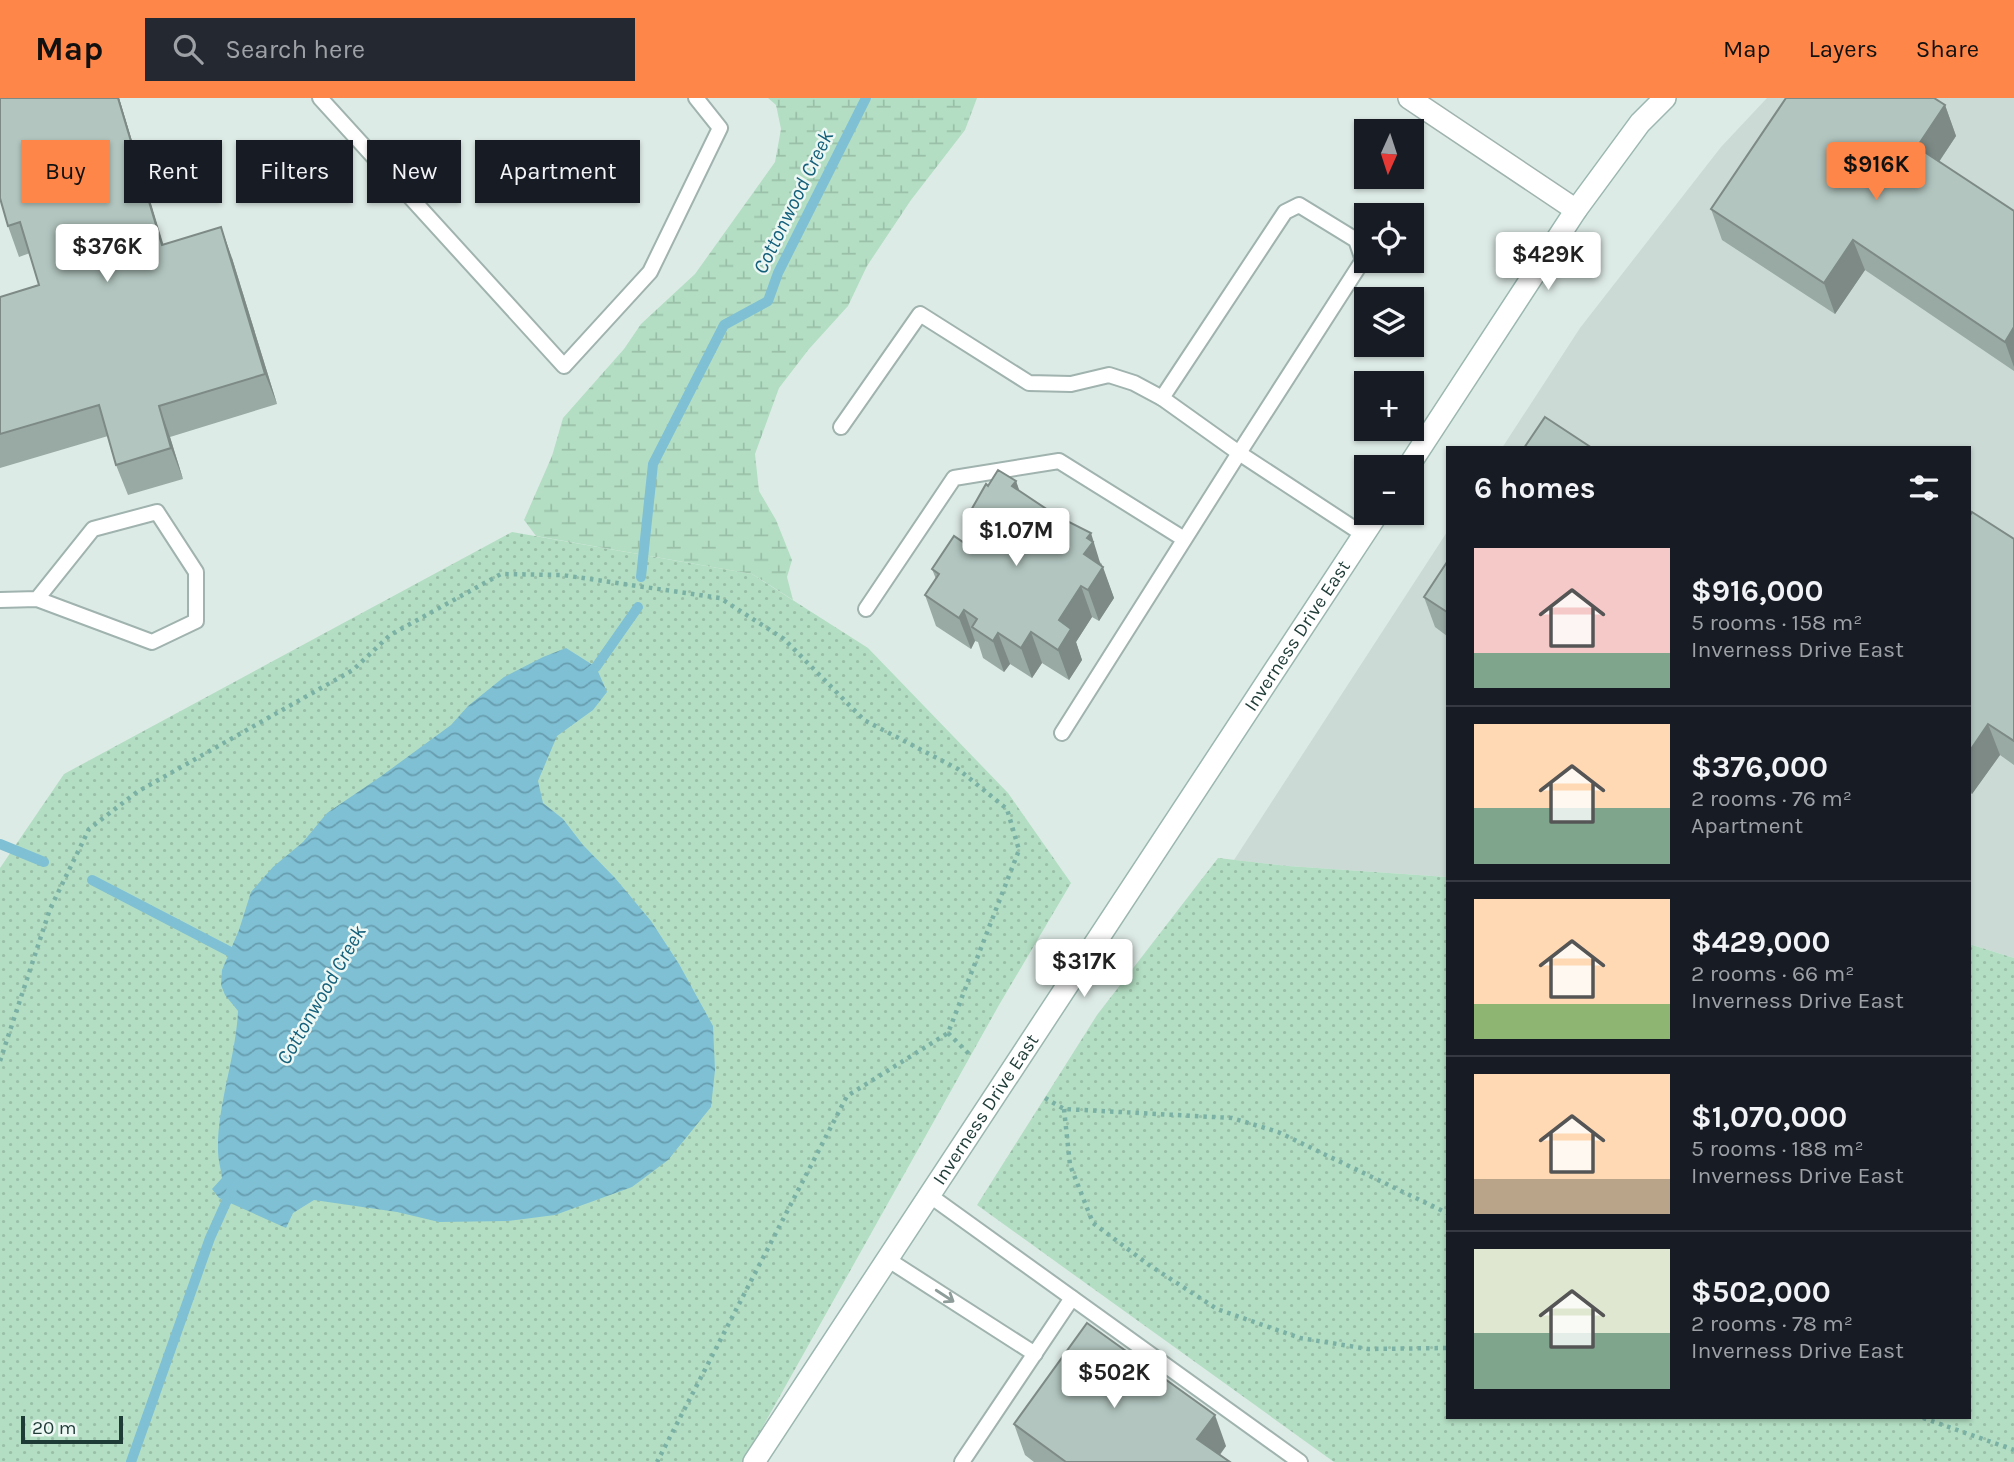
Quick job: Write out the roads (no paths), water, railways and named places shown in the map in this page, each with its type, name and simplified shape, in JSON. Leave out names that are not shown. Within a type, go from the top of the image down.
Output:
[{"type":"main road","points":[[1409,98],[1576,211]]},
{"type":"main road","points":[[1416,455],[1576,211],[1640,123],[1665,98]]},
{"type":"main road","name":"Inverness Drive East","points":[[754,1462],[1370,525]]},
{"type":"lane","points":[[320,98],[564,366],[650,272],[720,128],[696,98]]},
{"type":"lane","points":[[1062,733],[1363,260],[1356,240],[1299,205],[1285,212],[1163,398]]},
{"type":"lane","points":[[841,427],[920,314],[1029,383],[1071,384],[1109,375],[1133,383],[1163,398],[1239,453],[1364,535]]},
{"type":"lane","points":[[866,609],[954,478],[1059,461],[1184,539]]},
{"type":"lane","points":[[0,600],[37,598],[152,642],[196,621],[196,572],[157,512],[93,529],[37,598]]},
{"type":"lane","points":[[929,1195],[1300,1462]]},
{"type":"lane","points":[[887,1259],[1035,1354]]},
{"type":"lane","points":[[962,1462],[1072,1298]]},
{"type":"water","points":[[566,648],[596,667],[607,692],[593,710],[557,736],[538,781],[543,803],[563,819],[583,845],[615,878],[651,921],[679,964],[713,1026],[715,1070],[711,1107],[668,1160],[632,1187],[555,1215],[508,1221],[439,1222],[397,1212],[314,1200],[293,1213],[286,1228],[219,1198],[212,1189],[222,1178],[218,1134],[238,1011],[225,995],[221,985],[222,970],[251,892],[273,867],[303,842],[327,813],[451,725],[468,706],[504,677]]},
{"type":"waterway","name":"Cottonwood Creek","points":[[641,577],[653,464],[724,325],[768,301],[778,273],[866,98]]},
{"type":"waterway","name":"Cottonwood Creek","points":[[585,676],[596,667],[638,607]]},
{"type":"waterway","points":[[0,844],[44,862]]},
{"type":"waterway","points":[[92,880],[242,958]]},
{"type":"waterway","name":"Cottonwood Creek","points":[[131,1462],[210,1238],[232,1189]]}]
